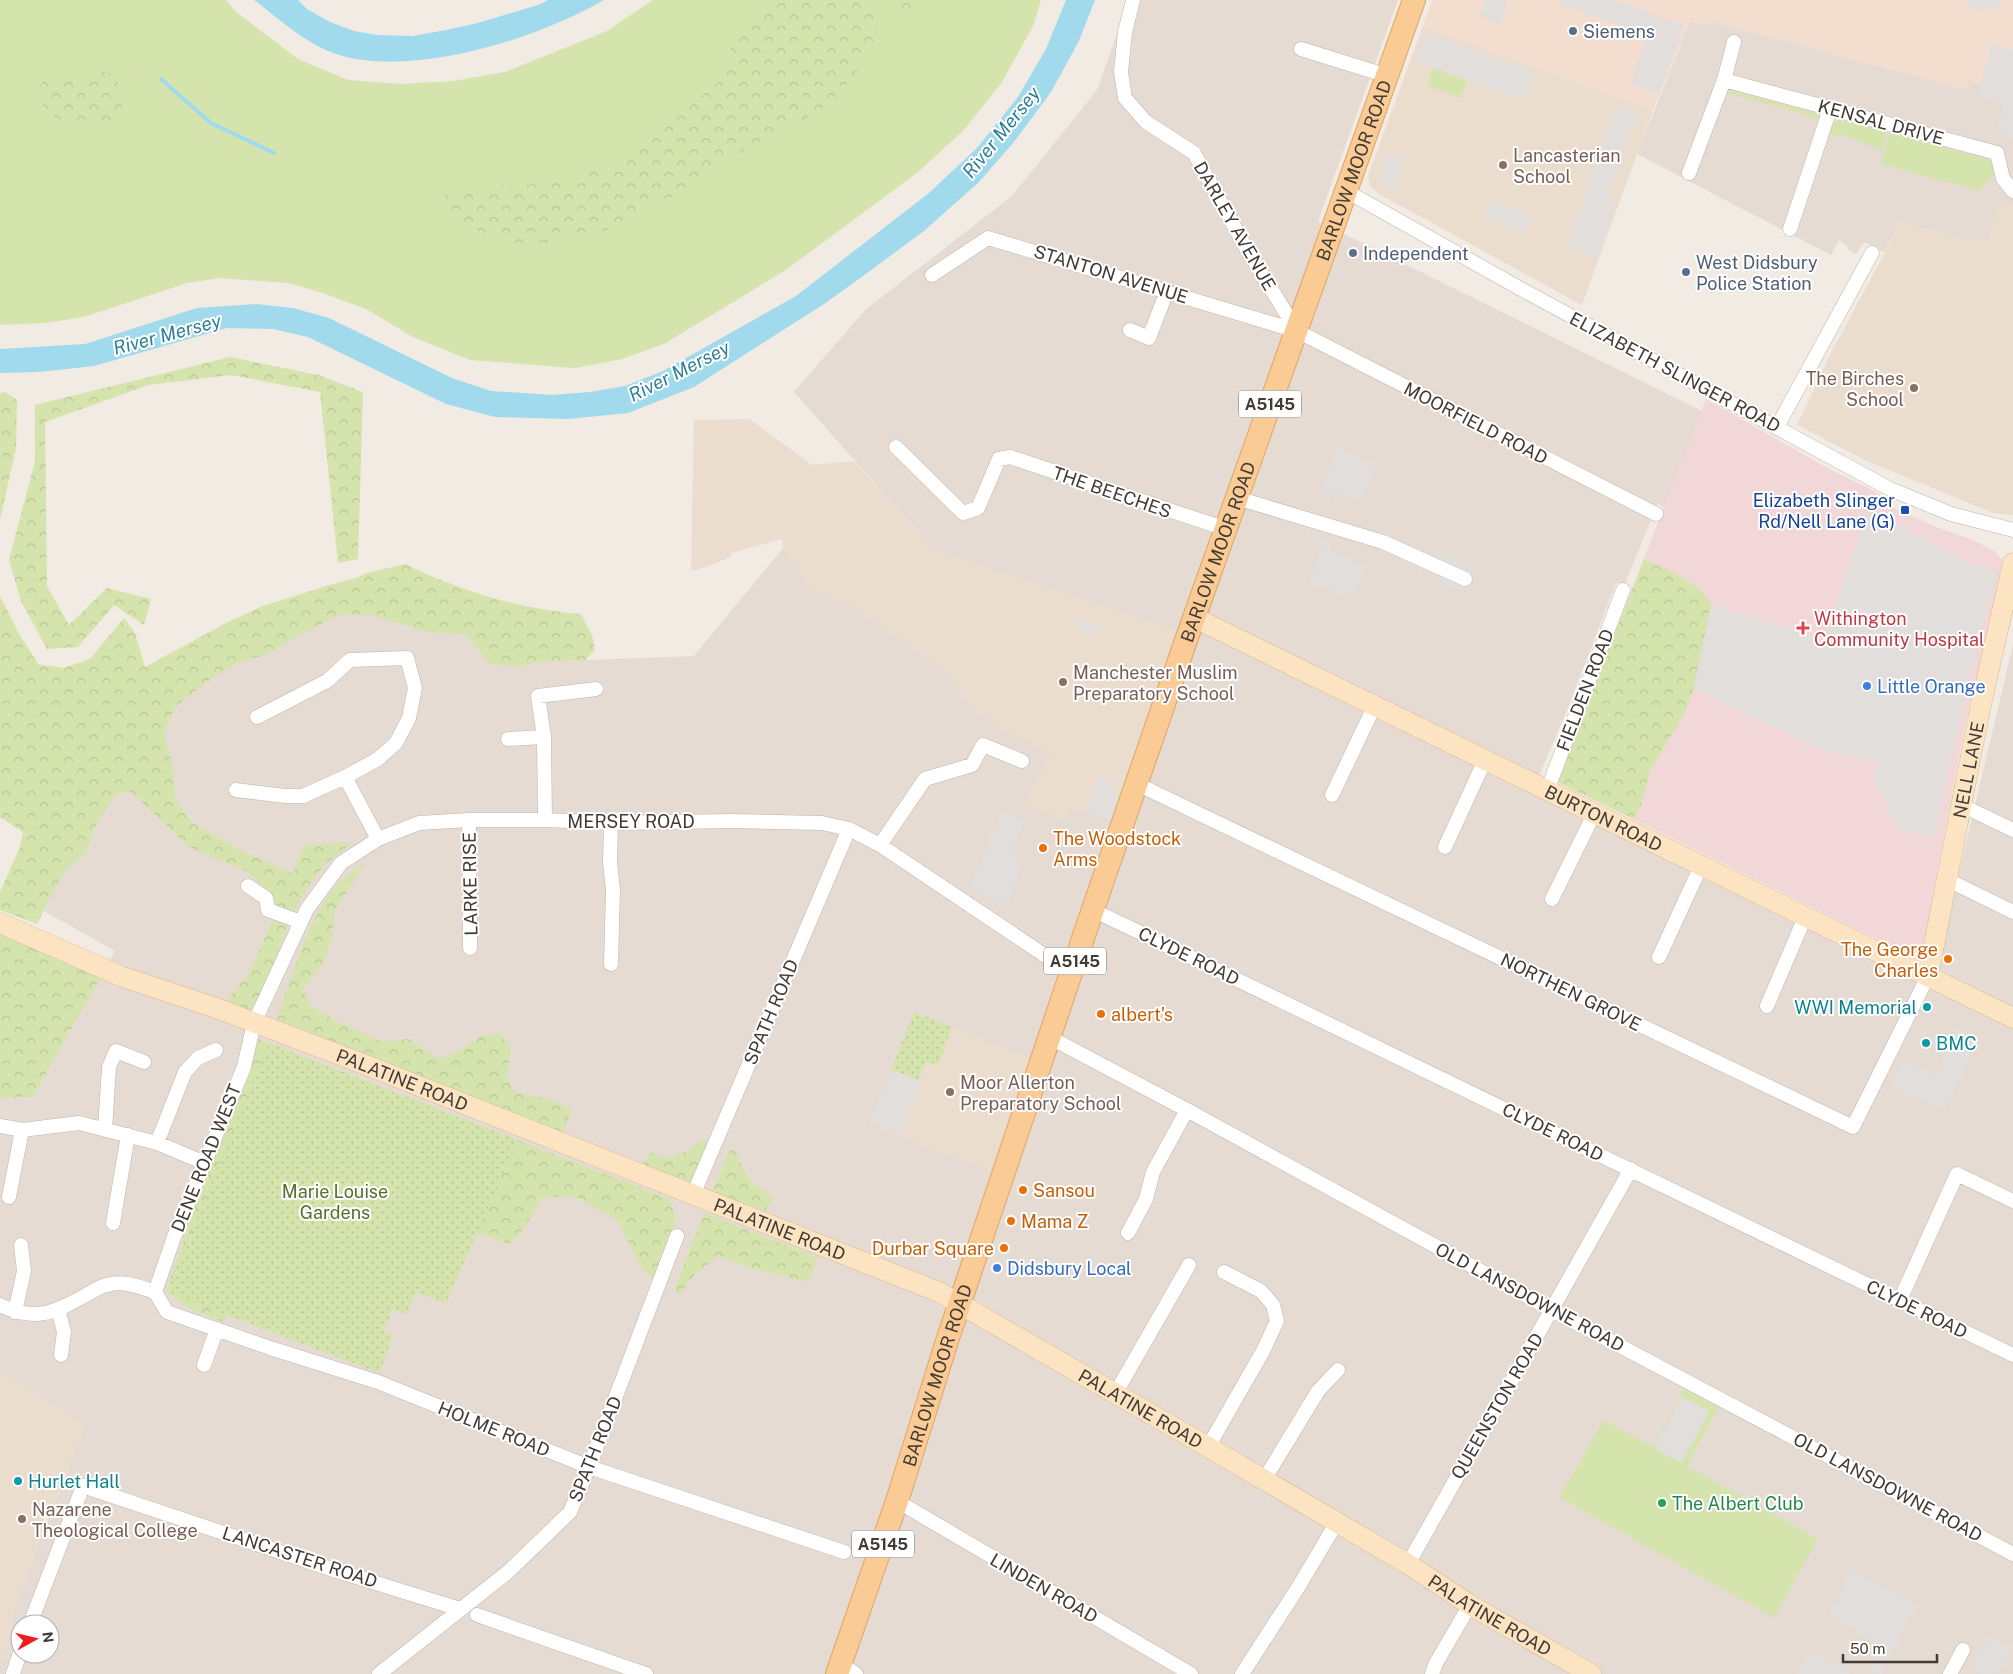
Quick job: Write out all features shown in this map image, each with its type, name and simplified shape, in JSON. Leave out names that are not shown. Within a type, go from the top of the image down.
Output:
[{"type":"main road","name":"BARLOW MOOR ROAD","points":[[845,1671],[960,1305],[1049,1037],[1226,529],[1414,0]]},
{"type":"main road","name":"NELL LANE","points":[[1928,976],[1982,698],[2013,563]]},
{"type":"main road","name":"BURTON ROAD","points":[[1195,618],[2013,1018]]},
{"type":"main road","name":"PALATINE ROAD","points":[[0,923],[123,977],[375,1068],[921,1284],[1337,1522],[1408,1564],[1470,1605],[1591,1674]]},
{"type":"street","name":"DARLEY AVENUE","points":[[1133,0],[1125,32],[1121,72],[1125,98],[1146,122],[1194,153],[1246,248],[1297,331]]},
{"type":"street","points":[[1690,174],[1724,80],[1734,42]]},
{"type":"street","points":[[1301,49],[1388,76]]},
{"type":"street","name":"KENSAL DRIVE","points":[[1724,80],[1997,153],[2004,180],[2013,191]]},
{"type":"street","points":[[1790,229],[1830,109]]},
{"type":"street","name":"ELIZABETH SLINGER ROAD","points":[[1346,191],[1521,289],[1890,489],[1951,514],[2013,530]]},
{"type":"street","name":"STANTON AVENUE","points":[[932,275],[988,238],[1297,331]]},
{"type":"street","points":[[1777,427],[1872,254]]},
{"type":"street","points":[[1130,330],[1149,338],[1167,291]]},
{"type":"street","name":"MOORFIELD ROAD","points":[[1297,331],[1656,514]]},
{"type":"street","name":"THE BEECHES","points":[[896,447],[962,513],[978,508],[999,459],[1010,457],[1226,529]]},
{"type":"street","points":[[1237,498],[1383,542],[1464,579]]},
{"type":"street","name":"FIELDEN ROAD","points":[[1547,791],[1623,590]]},
{"type":"street","points":[[236,790],[285,796],[303,796],[345,777],[378,759],[396,743],[409,718],[415,688],[407,658],[350,660],[327,681],[257,717]]},
{"type":"street","points":[[545,820],[544,737],[538,696],[596,689]]},
{"type":"street","points":[[1332,796],[1374,707]]},
{"type":"street","points":[[508,740],[544,737]]},
{"type":"street","points":[[880,846],[925,779],[972,765],[983,745],[1022,761]]},
{"type":"street","points":[[1445,847],[1485,760]]},
{"type":"street","points":[[345,777],[378,839]]},
{"type":"street","name":"NORTHEN GROVE","points":[[1137,784],[1853,1127],[1928,976]]},
{"type":"street","points":[[1961,805],[2013,830]]},
{"type":"street","points":[[1552,899],[1594,814]]},
{"type":"street","name":"MERSEY ROAD","points":[[254,1023],[307,909],[341,863],[378,839],[419,823],[469,820],[545,820],[611,823],[733,821],[822,823],[849,829],[880,846],[1071,973]]},
{"type":"street","name":"LARKE RISE","points":[[469,820],[470,948]]},
{"type":"street","points":[[611,823],[610,862],[614,891],[611,964]]},
{"type":"street","name":"SPATH ROAD","points":[[693,1195],[849,829]]},
{"type":"street","points":[[1659,957],[1701,866]]},
{"type":"street","points":[[1946,879],[2013,912]]},
{"type":"street","points":[[248,886],[266,898],[268,910],[301,922]]},
{"type":"street","name":"CLYDE ROAD","points":[[1093,910],[2013,1355]]},
{"type":"street","points":[[1767,1006],[1805,916]]},
{"type":"street","name":"DENE ROAD WEST","points":[[155,1292],[174,1236],[244,1067],[254,1023]]},
{"type":"street","name":"OLD LANSDOWNE ROAD","points":[[1049,1037],[1187,1110],[1552,1310],[2013,1554]]},
{"type":"street","points":[[157,1143],[185,1072],[198,1058],[216,1050]]},
{"type":"street","points":[[105,1128],[109,1067],[116,1051],[144,1062]]},
{"type":"street","points":[[1128,1233],[1146,1199],[1153,1172],[1187,1110]]},
{"type":"street","points":[[0,1126],[22,1130],[79,1123],[105,1128],[157,1143],[205,1164]]},
{"type":"street","points":[[9,1197],[22,1130]]},
{"type":"street","points":[[113,1223],[128,1135]]},
{"type":"street","name":"QUEENSTON ROAD","points":[[1408,1564],[1631,1169]]},
{"type":"street","points":[[1900,1300],[1957,1174],[2013,1201]]},
{"type":"street","name":"SPATH ROAD","points":[[379,1674],[509,1571],[570,1512],[677,1236]]},
{"type":"street","points":[[15,1312],[24,1270],[21,1245]]},
{"type":"street","points":[[1115,1394],[1189,1265]]},
{"type":"street","points":[[1208,1447],[1263,1351],[1277,1322],[1273,1305],[1261,1291],[1224,1272]]},
{"type":"street","points":[[0,1305],[15,1312],[35,1316],[58,1309],[106,1285],[132,1284],[155,1292]]},
{"type":"street","name":"HOLME ROAD","points":[[155,1292],[167,1312],[270,1348],[378,1382],[589,1467],[844,1552]]},
{"type":"street","points":[[58,1309],[64,1332],[61,1355]]},
{"type":"street","points":[[204,1365],[217,1329]]},
{"type":"street","points":[[1264,1480],[1318,1391],[1338,1370]]},
{"type":"street","name":"LANCASTER ROAD","points":[[34,1614],[83,1486],[337,1571],[460,1609]]},
{"type":"street","name":"LINDEN ROAD","points":[[897,1501],[1191,1674]]},
{"type":"street","points":[[1242,1674],[1300,1586],[1337,1522]]},
{"type":"street","points":[[1432,1674],[1436,1663],[1470,1605]]},
{"type":"street","points":[[477,1615],[646,1674]]},
{"type":"street","points":[[1953,1673],[1963,1650]]},
{"type":"shaded area","points":[[1129,0],[1398,0],[1318,221],[1702,411],[1665,508],[1658,503],[1624,586],[1616,583],[1567,710],[1532,792],[1932,986],[2013,645],[2013,1674],[0,1674],[0,1660],[3,1660],[10,1629],[10,1664],[60,1664],[60,1614],[13,1614],[24,1579],[68,1469],[41,1396],[0,1374],[0,1098],[33,1097],[115,951],[44,911],[136,714],[199,650],[389,586],[537,662],[694,656],[783,548],[801,571],[806,583],[853,606],[945,669],[971,705],[1004,731],[1052,751],[1178,632],[935,551],[794,392],[865,310],[1012,196],[1097,90]]},
{"type":"shaded area","points":[[1432,0],[2013,0],[2013,50],[1992,44],[1979,84],[1968,81],[1966,89],[1710,21],[1708,25],[1690,21],[1653,110],[1423,26]]},
{"type":"shaded area","points":[[1486,0],[1508,0],[1500,24],[1480,17]]},
{"type":"shaded area","points":[[1562,0],[1613,0],[1684,25],[1659,94],[1630,83],[1647,35],[1560,4]]},
{"type":"shaded area","points":[[1968,0],[2000,0],[1997,10],[1988,8],[1986,12],[1966,8]]},
{"type":"shaded area","points":[[1690,21],[1708,25],[1710,21],[1965,89],[1968,80],[1980,83],[1992,44],[2013,50],[2013,206],[2003,202],[1997,212],[1989,241],[1963,239],[1901,223],[1884,252],[1864,242],[1856,254],[1839,240],[1831,255],[1637,154]]},
{"type":"shaded area","name":"Lancasterian School","points":[[1423,26],[1653,110],[1582,305],[1379,194],[1370,186],[1368,176]]},
{"type":"shaded area","points":[[1425,32],[1535,73],[1525,101],[1415,60]]},
{"type":"shaded area","points":[[1992,44],[2013,50],[2013,140],[1997,129],[2004,103],[1978,95]]},
{"type":"shaded area","points":[[1618,105],[1638,113],[1607,197],[1617,202],[1597,258],[1567,247],[1589,187],[1586,186]]},
{"type":"shaded area","points":[[1389,153],[1404,158],[1393,189],[1378,183]]},
{"type":"shaded area","points":[[1490,201],[1531,216],[1525,232],[1484,217]]},
{"type":"shaded area","name":"The Birches School","points":[[2003,202],[2013,206],[2013,515],[1993,513],[1867,461],[1797,425],[1832,351],[1901,223],[1963,239],[1989,241],[1997,212]]},
{"type":"shaded area","name":"Withington Community Hospital","points":[[1706,399],[1829,469],[1880,494],[1883,500],[1896,509],[1936,527],[1971,539],[1994,551],[2001,558],[2005,570],[1966,720],[1924,949],[1910,955],[1557,782]]},
{"type":"shaded area","points":[[750,419],[812,465],[854,461],[935,551],[1178,632],[1114,821],[1070,807],[1065,819],[1023,804],[1052,751],[1013,736],[997,726],[971,705],[945,669],[853,606],[808,587],[801,571],[783,548],[782,539],[731,553],[731,557],[697,570],[691,570],[694,420]]},
{"type":"shaded area","points":[[1337,447],[1377,465],[1360,500],[1333,490],[1328,504],[1319,501]]},
{"type":"shaded area","points":[[1868,510],[1971,563],[1998,571],[1969,675],[1934,837],[1898,829],[1874,777],[1876,762],[1821,750],[1694,688],[1711,604],[1824,641]]},
{"type":"shaded area","points":[[1323,541],[1332,544],[1330,550],[1366,567],[1351,598],[1309,583]]},
{"type":"shaded area","points":[[1442,553],[1473,567],[1460,594],[1430,580]]},
{"type":"shaded area","points":[[1080,618],[1101,625],[1098,636],[1077,629]]},
{"type":"shaded area","points":[[1099,776],[1108,779],[1116,795],[1122,797],[1114,821],[1086,812]]},
{"type":"shaded area","points":[[1002,810],[1024,821],[1012,853],[1024,859],[1008,905],[970,887]]},
{"type":"shaded area","name":"Moor Allerton Preparatory School","points":[[914,1012],[1029,1058],[990,1171],[869,1124]]},
{"type":"shaded area","points":[[1957,1029],[1978,1039],[1944,1112],[1890,1087],[1902,1061],[1935,1074]]},
{"type":"shaded area","points":[[891,1070],[921,1081],[900,1136],[869,1124]]},
{"type":"shaded area","name":"Nazarene Theological College","points":[[0,1374],[41,1396],[86,1425],[49,1515],[44,1517],[45,1525],[24,1579],[13,1614],[10,1614],[10,1629],[3,1660],[0,1660]]},
{"type":"shaded area","points":[[1682,1396],[1709,1412],[1681,1463],[1654,1448]]},
{"type":"shaded area","points":[[1853,1570],[1916,1605],[1882,1674],[1874,1674],[1862,1666],[1874,1643],[1828,1614]]},
{"type":"shaded area","points":[[1991,1635],[2013,1647],[2013,1652],[1998,1674],[1980,1674],[1970,1668]]},
{"type":"shaded area","points":[[1810,1649],[1850,1672],[1849,1674],[1795,1674]]},
{"type":"green space","points":[[0,0],[226,0],[235,11],[298,59],[348,80],[401,84],[453,81],[505,72],[607,31],[653,0],[1041,0],[1034,24],[1002,82],[963,131],[918,172],[786,270],[664,344],[622,359],[575,368],[470,360],[413,337],[368,310],[323,293],[288,283],[220,278],[187,283],[84,317],[45,323],[0,325]]},
{"type":"green space","points":[[768,0],[863,0],[879,22],[874,50],[834,101],[797,124],[769,136],[743,151],[684,192],[637,212],[607,230],[557,243],[514,243],[489,237],[460,221],[441,199],[450,189],[526,185],[574,177],[618,163],[657,136],[720,80],[729,60],[733,33]]},
{"type":"green space","points":[[891,0],[926,0],[917,10],[903,14]]},
{"type":"green space","points":[[1433,68],[1467,81],[1461,98],[1427,85]]},
{"type":"green space","points":[[90,71],[103,71],[115,74],[124,101],[118,122],[91,126],[69,124],[51,114],[35,92],[46,77],[62,74],[81,85]]},
{"type":"green space","points":[[1731,91],[1820,114],[1822,122],[1793,111],[1727,93]]},
{"type":"green space","points":[[1838,120],[1887,132],[1882,150],[1839,134],[1838,137],[1829,134],[1833,125]]},
{"type":"green space","points":[[1890,133],[1990,160],[1994,169],[1993,176],[1983,185],[1980,191],[1881,164]]},
{"type":"green space","points":[[230,357],[318,375],[363,392],[358,559],[338,563],[320,392],[231,375],[149,385],[45,422],[47,586],[69,625],[107,588],[151,599],[144,625],[114,605],[78,647],[47,649],[21,601],[9,560],[35,461],[35,405]]},
{"type":"green space","points":[[5,392],[17,400],[16,448],[0,520],[0,393]]},
{"type":"green space","points":[[1644,559],[1692,584],[1707,597],[1711,604],[1694,688],[1685,713],[1650,771],[1641,805],[1634,819],[1557,782]]},
{"type":"green space","points":[[405,564],[426,574],[491,597],[535,608],[581,614],[592,635],[595,650],[585,660],[537,662],[517,667],[490,664],[465,634],[432,633],[371,615],[342,614],[265,655],[237,663],[216,675],[175,707],[164,734],[172,763],[176,800],[192,822],[239,850],[293,873],[303,846],[347,842],[350,845],[328,862],[316,875],[295,909],[259,1004],[250,1010],[227,1000],[247,976],[272,922],[272,895],[248,872],[189,847],[130,791],[115,795],[95,827],[86,852],[63,873],[37,924],[0,910],[0,892],[20,847],[23,832],[0,817],[0,596],[18,632],[38,664],[64,668],[90,659],[124,618],[135,633],[145,667],[228,622],[260,607],[367,573]]},
{"type":"green space","points":[[363,864],[335,911],[332,938],[323,964],[303,989],[311,1006],[334,1020],[384,1042],[408,1039],[440,1059],[461,1050],[480,1036],[499,1033],[511,1048],[507,1076],[514,1092],[549,1099],[572,1109],[563,1134],[276,1021],[305,940],[320,909],[336,886]]},
{"type":"green space","points":[[0,934],[101,977],[33,1097],[0,1098]]},
{"type":"green space","points":[[914,1012],[952,1027],[938,1065],[926,1061],[918,1080],[891,1070]]},
{"type":"green space","name":"Marie Louise Gardens","points":[[259,1039],[669,1199],[676,1220],[654,1278],[644,1272],[616,1219],[574,1196],[542,1198],[525,1227],[510,1244],[476,1233],[241,1296],[223,1322],[185,1306],[166,1291],[199,1194],[231,1121]]},
{"type":"green space","name":"Marie Louise Gardens","points":[[268,1043],[518,1140],[446,1303],[417,1293],[414,1295],[407,1314],[392,1309],[384,1332],[393,1335],[379,1373],[167,1292]]},
{"type":"green space","points":[[700,1141],[709,1144],[693,1184],[643,1165],[650,1152],[666,1158],[688,1151]]},
{"type":"green space","points":[[730,1150],[735,1151],[747,1177],[774,1199],[765,1211],[712,1191]]},
{"type":"green space","points":[[704,1213],[816,1257],[808,1282],[750,1268],[718,1256],[695,1274],[680,1294],[674,1291]]},
{"type":"green space","name":"The Albert Club","points":[[1684,1389],[1718,1408],[1687,1466],[1818,1539],[1774,1618],[1559,1497],[1604,1420],[1653,1447]]},
{"type":"water","points":[[254,0],[298,0],[307,9],[330,22],[354,31],[377,35],[412,36],[478,23],[541,4],[548,0],[604,0],[544,29],[509,41],[472,51],[398,62],[363,60],[333,53],[312,43]]},
{"type":"water","name":"River Mersey","points":[[1066,0],[1095,0],[1079,41],[1051,92],[1014,142],[979,182],[924,231],[824,304],[694,387],[628,413],[568,419],[495,417],[446,404],[308,337],[273,329],[227,328],[94,366],[39,372],[0,373],[0,349],[85,344],[197,308],[256,304],[293,308],[329,318],[452,378],[491,391],[552,395],[590,392],[625,386],[663,371],[796,296],[929,193],[977,148],[1018,97],[1046,49]]},
{"type":"waterway","points":[[161,79],[211,123],[274,153]]},
{"type":"place","name":"Siemens","points":[[1573,31]]},
{"type":"place","name":"Lancasterian School","points":[[1503,165]]},
{"type":"place","name":"Independent","points":[[1353,253]]},
{"type":"place","name":"West Didsbury Police Station","points":[[1686,272]]},
{"type":"place","name":"The Birches School","points":[[1914,388]]},
{"type":"place","name":"Elizabeth Slinger Rd/Nell Lane (G)","points":[[1905,510]]},
{"type":"place","name":"Withington Community Hospital","points":[[1803,628]]},
{"type":"place","name":"Manchester Muslim Preparatory School","points":[[1063,682]]},
{"type":"place","name":"Little Orange","points":[[1867,686]]},
{"type":"place","name":"The Woodstock Arms","points":[[1043,848]]},
{"type":"place","name":"The George Charles","points":[[1948,959]]},
{"type":"place","name":"WWI Memorial","points":[[1927,1007]]},
{"type":"place","name":"albert's","points":[[1101,1014]]},
{"type":"place","name":"BMC","points":[[1926,1043]]},
{"type":"place","name":"Moor Allerton Preparatory School","points":[[950,1092]]},
{"type":"place","name":"Sansou","points":[[1023,1190]]},
{"type":"place","name":"Mama Z","points":[[1011,1221]]},
{"type":"place","name":"Durbar Square","points":[[1004,1248]]},
{"type":"place","name":"Didsbury Local","points":[[997,1268]]},
{"type":"place","name":"Hurlet Hall","points":[[18,1481]]},
{"type":"place","name":"The Albert Club","points":[[1662,1503]]},
{"type":"place","name":"Nazarene Theological College","points":[[22,1519]]}]
